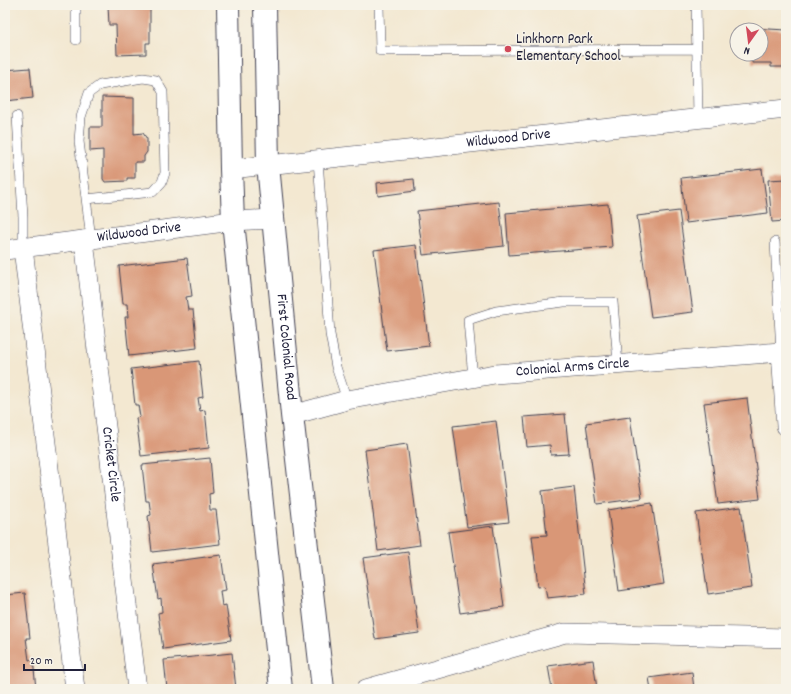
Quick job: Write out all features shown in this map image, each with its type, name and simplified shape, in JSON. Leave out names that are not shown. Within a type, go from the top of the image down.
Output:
[{"type":"main road","points":[[228,5],[233,221],[281,689]]},
{"type":"main road","name":"First Colonial Road","points":[[265,5],[268,165],[292,415],[323,689]]},
{"type":"street","name":"Wildwood Drive","points":[[231,169],[786,109]]},
{"type":"street","name":"Wildwood Drive","points":[[14,249],[233,221],[273,219]]},
{"type":"street","name":"Cricket Circle","points":[[88,240],[137,689]]},
{"type":"street","points":[[14,249],[75,689]]},
{"type":"street","points":[[781,352],[786,426]]},
{"type":"street","name":"Colonial Arms Circle","points":[[292,415],[348,400],[495,374],[781,352]]},
{"type":"street","points":[[366,689],[565,633],[786,638]]},
{"type":"lane","points":[[76,5],[76,40]]},
{"type":"lane","points":[[379,5],[380,51],[697,49]]},
{"type":"lane","points":[[696,5],[698,118]]},
{"type":"lane","points":[[86,199],[153,192],[162,182],[165,173],[163,92],[156,80],[143,78],[100,85],[89,93],[81,117],[79,141],[86,199],[88,240]]},
{"type":"lane","points":[[14,249],[23,218],[17,116]]},
{"type":"lane","points":[[318,159],[330,334],[336,367],[348,400]]},
{"type":"lane","points":[[775,242],[781,352]]},
{"type":"lane","points":[[472,378],[468,320],[496,311],[564,302],[613,302],[618,364]]},
{"type":"building","points":[[108,5],[150,5],[150,43],[146,43],[146,54],[117,55],[116,25],[109,25]]},
{"type":"building","points":[[769,29],[786,30],[786,67],[771,67],[771,63],[752,63],[769,62]]},
{"type":"building","points":[[30,68],[33,98],[5,101],[5,70]]},
{"type":"building","points":[[102,97],[134,98],[134,134],[143,133],[147,139],[147,152],[144,156],[144,162],[135,162],[135,178],[127,178],[127,181],[105,182],[103,179],[103,150],[90,151],[90,127],[102,127]]},
{"type":"building","points":[[762,169],[768,213],[686,223],[681,178]]},
{"type":"building","points":[[414,179],[415,191],[378,196],[377,183]]},
{"type":"building","points":[[786,179],[786,221],[772,222],[768,180]]},
{"type":"building","points":[[499,202],[504,246],[423,255],[417,211]]},
{"type":"building","points":[[608,204],[612,247],[509,255],[506,213]]},
{"type":"building","points":[[679,211],[693,312],[651,317],[637,216]]},
{"type":"building","points":[[416,245],[429,346],[387,351],[374,250]]},
{"type":"building","points":[[187,258],[192,296],[186,297],[188,310],[193,310],[197,348],[129,356],[125,317],[128,317],[127,304],[123,304],[119,266]]},
{"type":"building","points":[[199,361],[203,397],[198,398],[200,411],[205,410],[209,448],[141,456],[136,418],[140,417],[138,405],[135,405],[131,369]]},
{"type":"building","points":[[747,398],[760,499],[718,504],[704,403]]},
{"type":"building","points":[[565,414],[569,454],[551,455],[550,445],[527,447],[524,417]]},
{"type":"building","points":[[630,417],[642,498],[597,504],[586,423]]},
{"type":"building","points":[[496,421],[509,522],[467,527],[453,426]]},
{"type":"building","points":[[407,444],[420,545],[378,551],[365,450]]},
{"type":"building","points":[[210,458],[213,493],[209,494],[210,510],[216,510],[220,544],[152,552],[148,516],[151,515],[149,501],[146,501],[142,465]]},
{"type":"building","points":[[574,487],[586,594],[547,598],[545,586],[538,587],[532,536],[547,535],[542,491]]},
{"type":"building","points":[[652,503],[664,584],[619,591],[608,510]]},
{"type":"building","points":[[741,507],[752,588],[708,594],[696,513]]},
{"type":"building","points":[[493,526],[504,607],[460,613],[448,532]]},
{"type":"building","points":[[408,552],[419,633],[375,639],[363,558]]},
{"type":"building","points":[[221,555],[226,590],[220,591],[222,606],[226,605],[231,640],[163,649],[158,613],[162,612],[161,598],[158,599],[153,564]]},
{"type":"building","points":[[25,593],[30,638],[26,638],[29,660],[33,659],[36,689],[5,689],[5,595]]},
{"type":"building","points":[[232,653],[236,689],[167,689],[164,660]]},
{"type":"building","points":[[593,660],[597,689],[552,689],[548,666]]},
{"type":"building","points":[[692,672],[694,689],[651,689],[649,678]]},
{"type":"place","name":"Linkhorn Park Elementary School","points":[[508,49]]}]
